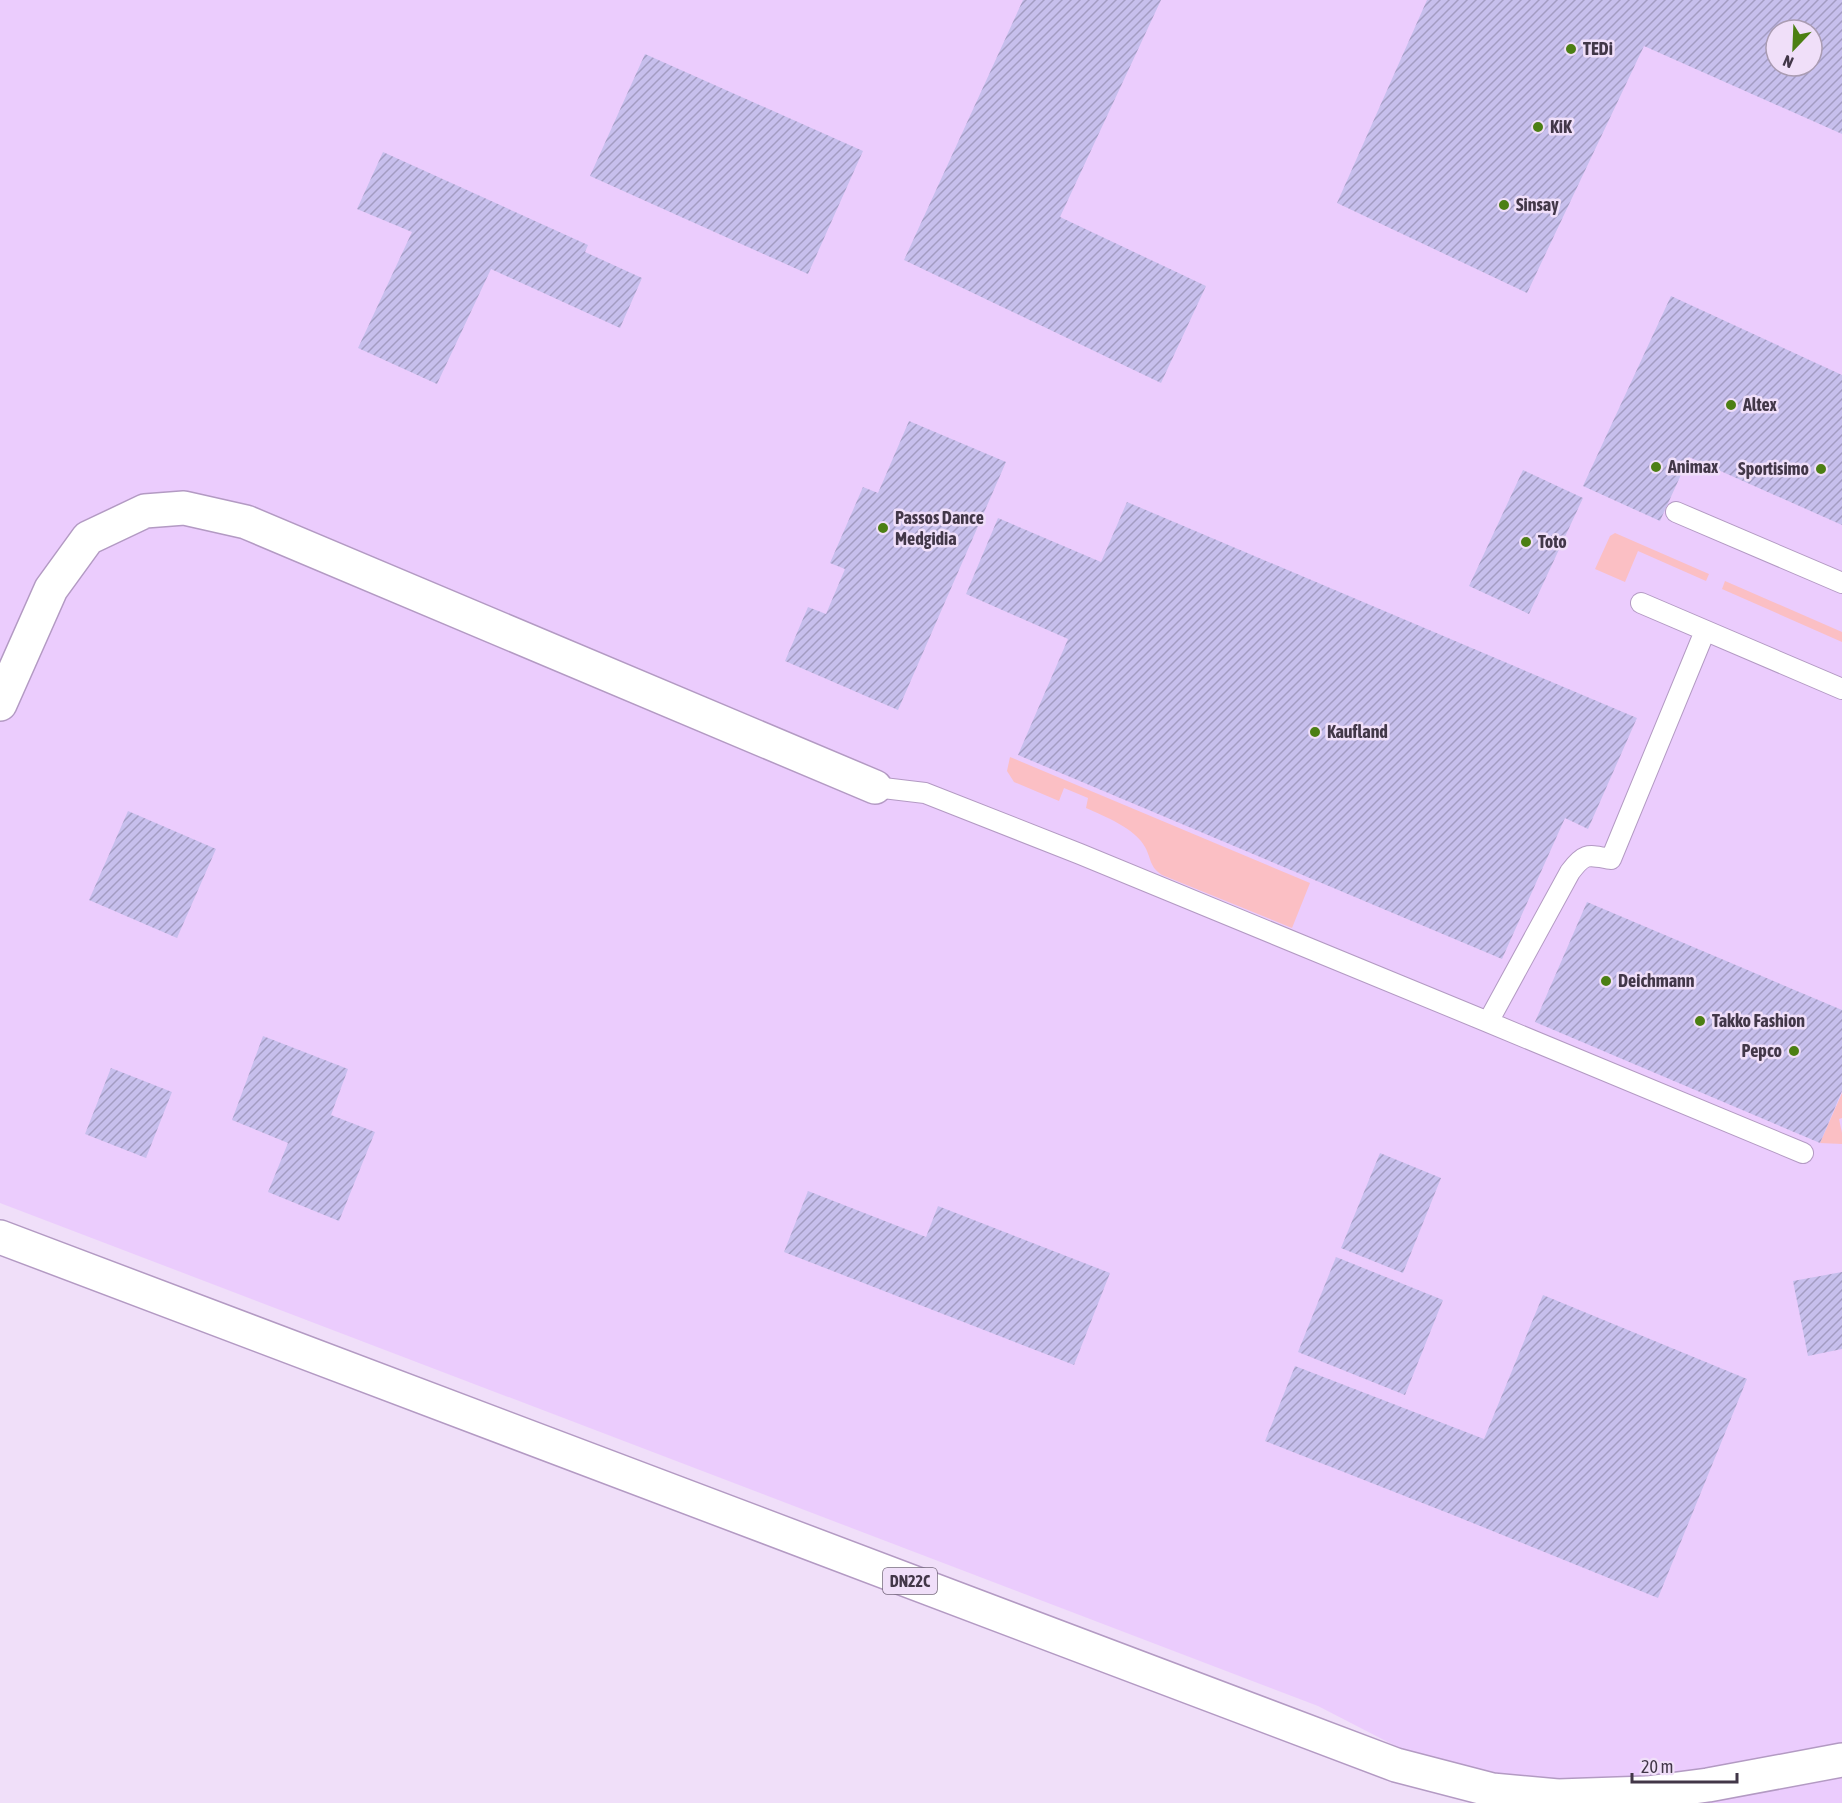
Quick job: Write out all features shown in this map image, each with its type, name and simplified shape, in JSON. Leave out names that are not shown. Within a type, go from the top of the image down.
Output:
[{"type":"main road","points":[[0,704],[51,589],[88,538],[145,511],[184,508],[246,522],[875,787]]},
{"type":"main road","name":"DN22C","points":[[0,1237],[1396,1765],[1492,1790],[1558,1796],[1647,1793],[1708,1785],[1842,1760]]},
{"type":"lane","points":[[1676,512],[1842,583]]},
{"type":"lane","points":[[1641,603],[1842,689]]},
{"type":"lane","points":[[1488,1022],[1570,872],[1580,859],[1592,855],[1611,859],[1705,631]]},
{"type":"lane","points":[[875,787],[925,793],[1091,859],[1803,1153]]},
{"type":"shaded area","points":[[0,0],[1842,0],[1842,1803],[1506,1803],[1318,1706],[0,1203]]},
{"type":"shaded area","points":[[1615,533],[1709,574],[1706,581],[1638,551],[1625,582],[1595,569],[1610,536]]},
{"type":"shaded area","points":[[1725,581],[1842,632],[1842,642],[1722,589]]},
{"type":"shaded area","points":[[1010,757],[1310,883],[1292,928],[1162,875],[1153,866],[1141,840],[1119,824],[1086,808],[1088,798],[1064,788],[1059,801],[1014,782],[1007,771]]},
{"type":"shaded area","points":[[1842,1093],[1842,1118],[1839,1119],[1842,1144],[1820,1143]]},
{"type":"building","points":[[1023,0],[1161,0],[1060,217],[1206,286],[1161,383],[904,260]]},
{"type":"building","points":[[1427,0],[1842,0],[1842,134],[1644,46],[1527,293],[1337,203]]},
{"type":"building","points":[[645,54],[863,151],[808,274],[590,176]]},
{"type":"building","points":[[383,152],[588,245],[585,252],[642,278],[620,328],[491,269],[437,384],[358,348],[412,232],[357,209]]},
{"type":"building","name":"Altex","points":[[1671,296],[1842,375],[1842,525],[1689,457],[1660,521],[1583,486]]},
{"type":"building","points":[[909,421],[1006,462],[898,710],[785,661],[808,607],[826,614],[845,569],[830,563],[863,487],[878,493]]},
{"type":"building","name":"Toto","points":[[1523,470],[1583,498],[1529,614],[1469,586]]},
{"type":"building","name":"Kaufland","points":[[1127,502],[1637,718],[1588,829],[1565,818],[1502,959],[1018,755],[1068,639],[966,594],[998,518],[1101,562]]},
{"type":"building","points":[[128,811],[216,849],[177,938],[89,900]]},
{"type":"building","points":[[1587,902],[1842,1010],[1842,1091],[1820,1143],[1535,1022]]},
{"type":"building","points":[[263,1036],[348,1069],[331,1115],[375,1132],[339,1221],[268,1192],[288,1143],[232,1120]]},
{"type":"building","points":[[111,1068],[172,1092],[146,1158],[85,1134]]},
{"type":"building","points":[[1380,1153],[1441,1178],[1403,1273],[1341,1248]]},
{"type":"building","points":[[808,1191],[926,1237],[938,1206],[1110,1273],[1074,1365],[784,1252]]},
{"type":"building","points":[[1336,1257],[1443,1300],[1405,1395],[1298,1352]]},
{"type":"building","points":[[1842,1272],[1842,1349],[1808,1356],[1793,1281]]},
{"type":"building","points":[[1543,1295],[1747,1379],[1658,1598],[1265,1441],[1295,1366],[1484,1439]]},
{"type":"place","name":"TEDi","points":[[1571,49]]},
{"type":"place","name":"KiK","points":[[1538,127]]},
{"type":"place","name":"Sinsay","points":[[1504,205]]},
{"type":"place","name":"Altex","points":[[1731,405]]},
{"type":"place","name":"Animax","points":[[1656,467]]},
{"type":"place","name":"Sportisimo","points":[[1821,469]]},
{"type":"place","name":"Passos Dance Medgidia","points":[[883,528]]},
{"type":"place","name":"Toto","points":[[1526,542]]},
{"type":"place","name":"Kaufland","points":[[1315,732]]},
{"type":"place","name":"Deichmann","points":[[1606,981]]},
{"type":"place","name":"Takko Fashion","points":[[1700,1021]]},
{"type":"place","name":"Pepco","points":[[1794,1051]]}]
